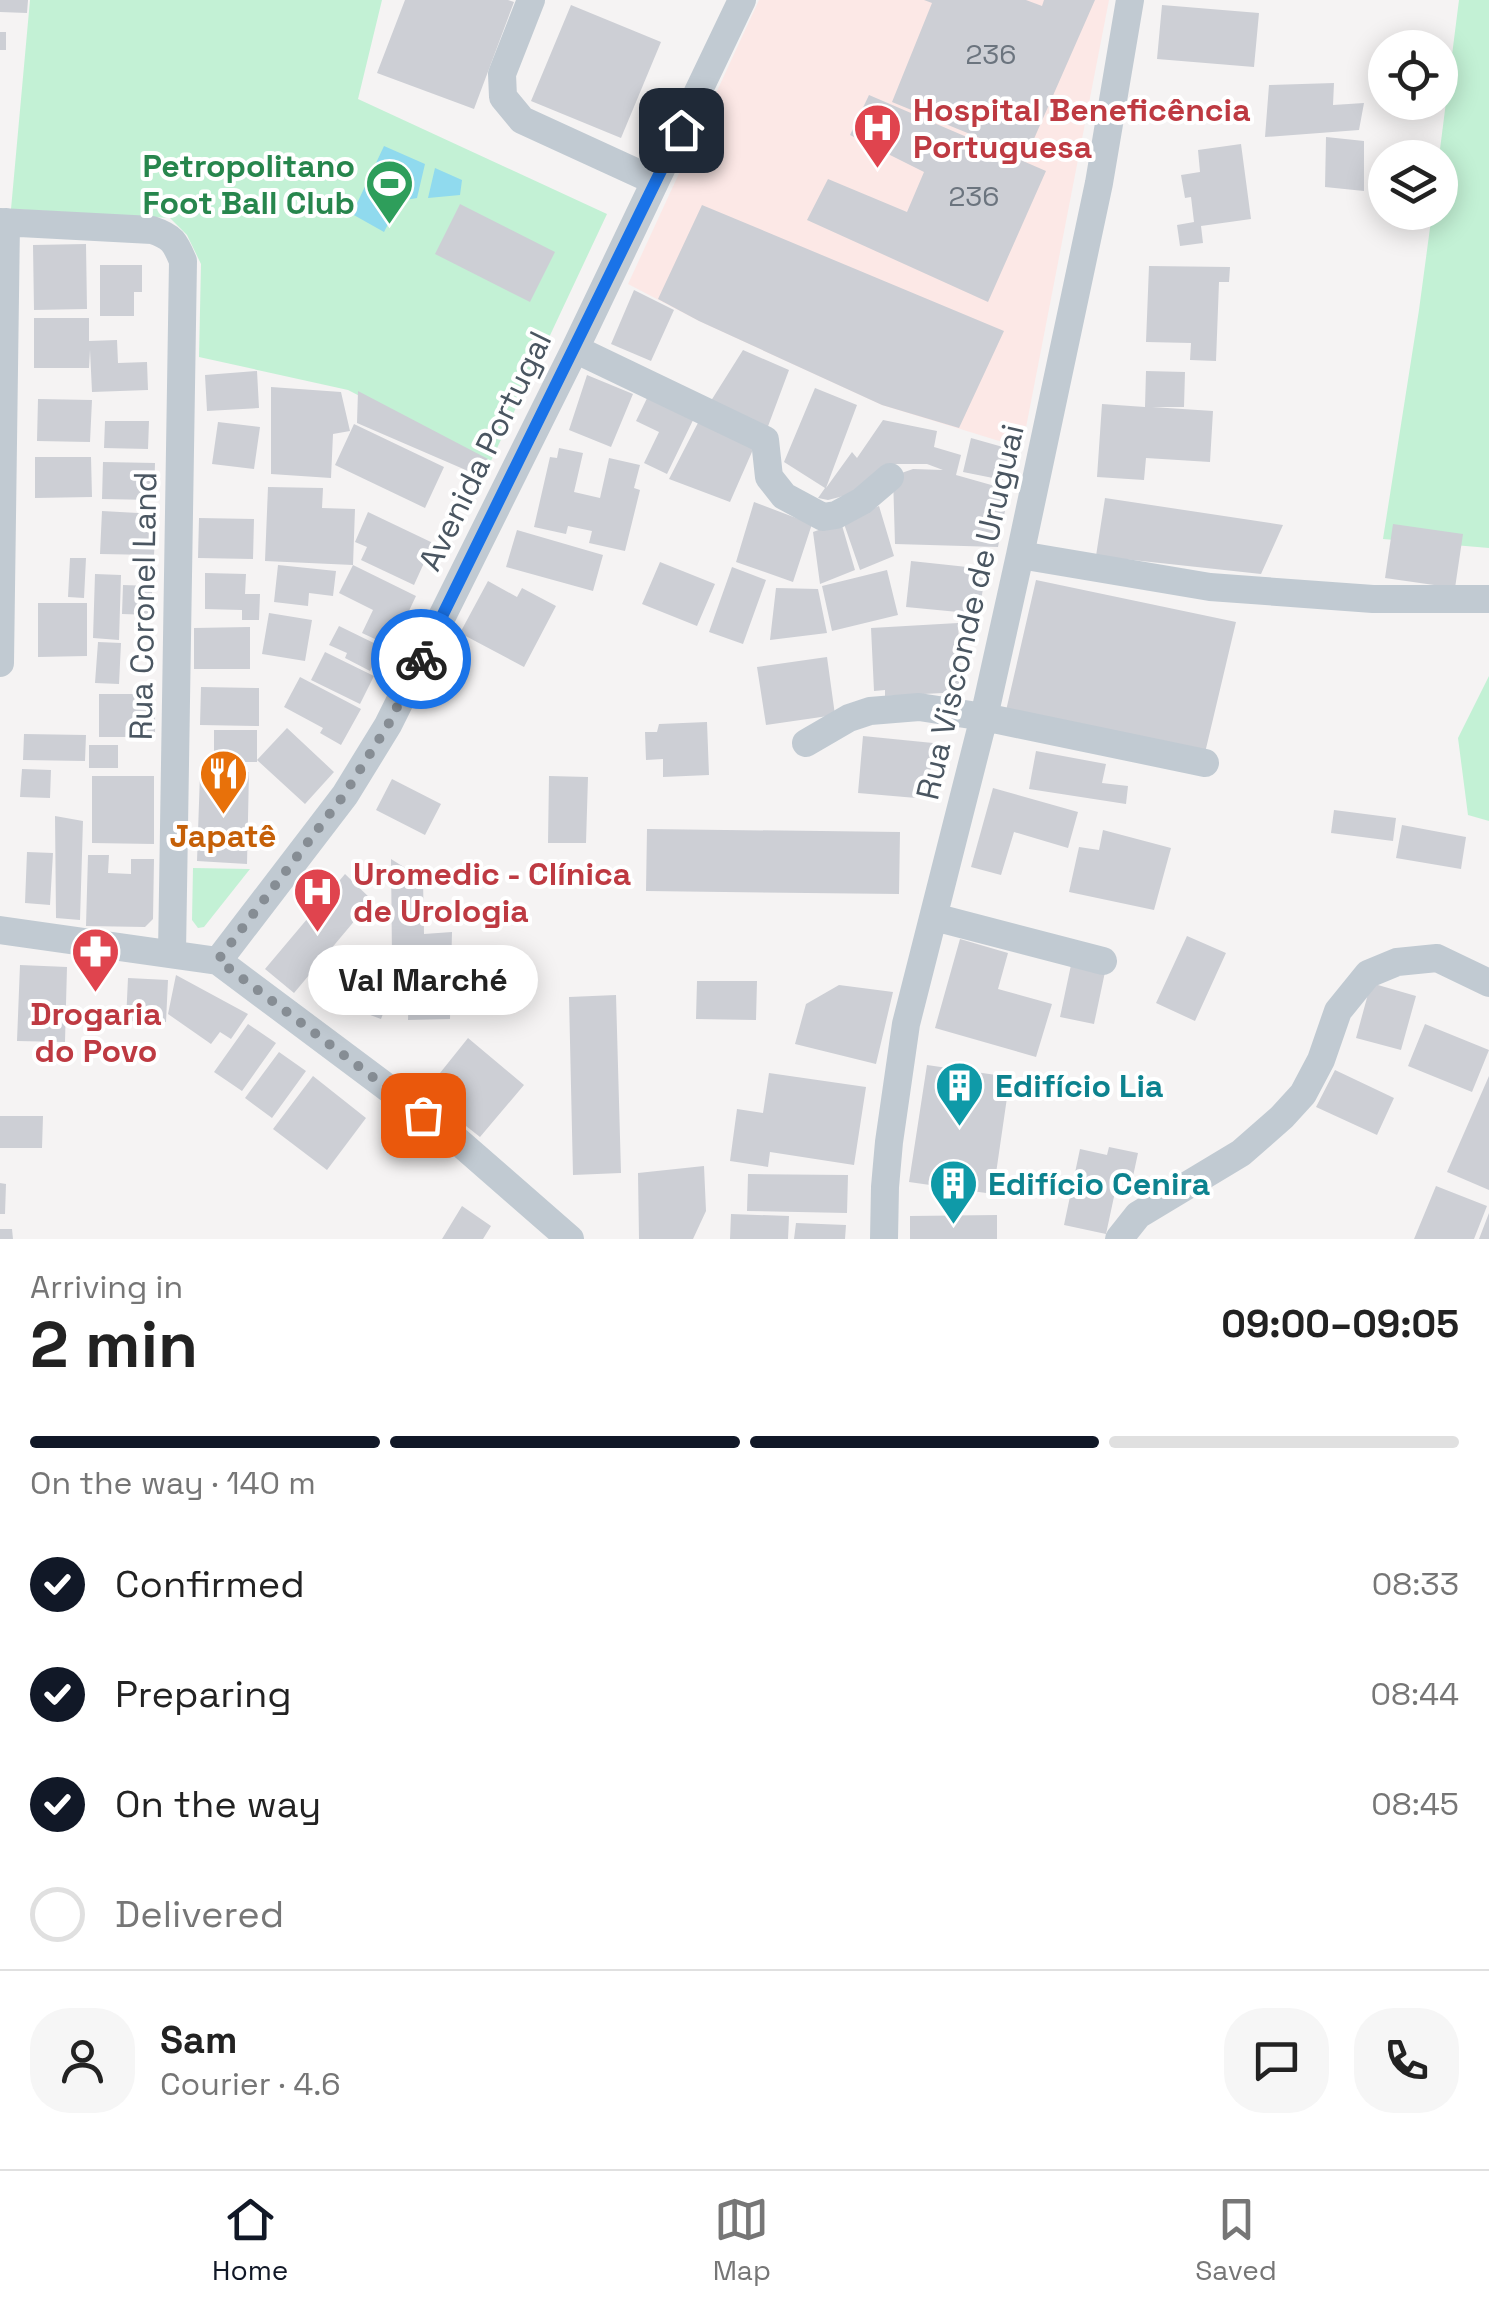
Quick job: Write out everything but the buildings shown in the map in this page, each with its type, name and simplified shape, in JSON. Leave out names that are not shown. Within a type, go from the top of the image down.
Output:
[{"type":"street","points":[[532,0],[502,74],[503,97],[522,120],[655,181]]},
{"type":"street","name":"Avenida Portugal","points":[[218,960],[344,795],[388,725],[575,349],[742,0]]},
{"type":"street","name":"Rua Visconde de Uruguai","points":[[884,1239],[885,1187],[906,1024],[934,917],[996,719],[1020,555],[1099,182],[1130,0]]},
{"type":"street","points":[[0,663],[3,222]]},
{"type":"street","name":"Rua Coronel Land","points":[[3,222],[152,230],[176,243],[184,261],[172,952]]},
{"type":"street","points":[[575,349],[765,440],[770,477],[784,496],[823,517],[836,515],[862,501],[890,477]]},
{"type":"street","points":[[1020,555],[1210,587],[1408,600],[1489,599]]},
{"type":"street","points":[[806,742],[870,711],[919,707],[1205,762]]},
{"type":"street","points":[[934,917],[1104,961]]},
{"type":"street","points":[[0,930],[218,960],[452,1136],[564,1236]]},
{"type":"street","points":[[1119,1239],[1138,1214],[1241,1153],[1282,1117],[1303,1094],[1321,1060],[1338,1011],[1368,974],[1397,962],[1437,958],[1489,983]]},
{"type":"shaded area","name":"Hospital Beneficência Portuguesa","points":[[759,0],[1109,0],[1022,448],[882,405],[628,284]]},
{"type":"green space","name":"Petropolitano Foot Ball Club","points":[[30,0],[382,0],[358,99],[607,214],[490,463],[348,390],[199,357],[201,264],[187,235],[170,218],[11,209]]},
{"type":"green space","points":[[1459,0],[1489,0],[1489,548],[1383,539],[1430,230],[1458,230],[1458,140],[1441,140],[1444,120],[1458,120],[1455,30]]},
{"type":"green space","points":[[1489,676],[1489,821],[1468,815],[1458,738]]},
{"type":"green space","points":[[193,868],[250,869],[204,927],[198,928],[192,920]]},
{"type":"water","points":[[384,146],[425,164],[417,198],[400,201],[384,232],[352,214]]},
{"type":"water","points":[[435,168],[462,180],[460,195],[428,198]]},
{"type":"way so far","points":[[421,659],[388,725],[344,795],[218,960],[423,1115]]},
{"type":"place","name":"Hospital Beneficência Portuguesa","points":[[878,170]]},
{"type":"place","name":"Petropolitano Foot Ball Club","points":[[390,226]]},
{"type":"place","name":"Japatê","points":[[223,816]]},
{"type":"place","name":"Uromedic - Clínica de Urologia","points":[[318,934]]},
{"type":"place","name":"Drogaria do Povo","points":[[96,994]]},
{"type":"place","name":"Val Marché","points":[[423,1115]]},
{"type":"place","name":"Edifício Lia","points":[[960,1128]]},
{"type":"place","name":"Edifício Cenira","points":[[953,1226]]},
{"type":"route","points":[[421,659],[681,130]]}]
